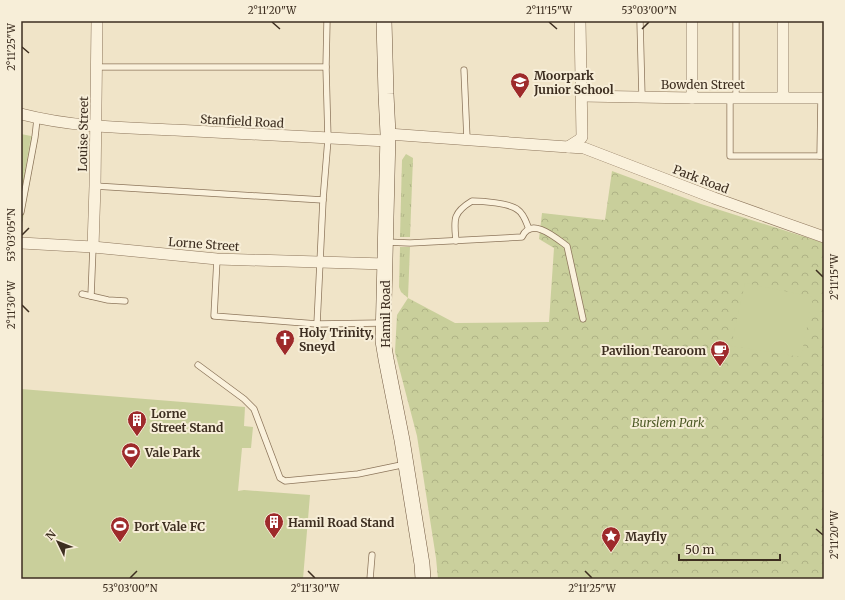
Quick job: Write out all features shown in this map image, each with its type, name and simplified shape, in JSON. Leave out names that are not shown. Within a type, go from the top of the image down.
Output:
[{"type":"street","name":"Louise Street","points":[[93,248],[97,21]]},
{"type":"street","name":"Hamil Road","points":[[384,21],[388,137],[383,341],[406,464],[422,564],[423,579]]},
{"type":"street","points":[[568,147],[582,137],[580,21]]},
{"type":"street","points":[[692,21],[692,98]]},
{"type":"street","points":[[783,21],[783,97]]},
{"type":"street","name":"Bowden Street","points":[[582,96],[823,98]]},
{"type":"street","name":"Stanfield Road","points":[[21,114],[37,118],[96,126],[328,139],[388,137]]},
{"type":"street","name":"Park Road","points":[[388,137],[467,139],[584,148],[714,198],[824,237]]},
{"type":"street","name":"Lorne Street","points":[[21,243],[217,259],[385,264]]},
{"type":"lane","points":[[317,324],[323,200],[328,139],[326,67],[327,21]]},
{"type":"lane","points":[[640,21],[642,97]]},
{"type":"lane","points":[[736,21],[730,156],[822,156],[823,98]]},
{"type":"lane","points":[[96,67],[326,67]]},
{"type":"lane","points":[[464,70],[467,139]]},
{"type":"lane","points":[[21,212],[35,137],[37,118]]},
{"type":"lane","points":[[95,186],[323,200]]},
{"type":"lane","points":[[456,241],[454,224],[456,215],[463,206],[472,201],[507,205],[517,209],[524,217],[529,229]]},
{"type":"lane","points":[[385,242],[410,243],[522,237],[524,232],[529,229],[540,229],[555,237],[567,246],[584,319]]},
{"type":"lane","points":[[91,296],[93,248]]},
{"type":"lane","points":[[217,259],[214,316],[317,324],[383,323]]},
{"type":"lane","points":[[82,294],[108,300],[125,301]]},
{"type":"lane","points":[[198,365],[244,399],[254,409],[280,478],[285,482],[358,474],[406,464]]},
{"type":"lane","points":[[370,579],[372,555]]},
{"type":"green space","points":[[21,134],[31,136],[26,167],[21,182]]},
{"type":"green space","points":[[31,136],[38,138],[21,229],[21,182],[26,167]]},
{"type":"green space","points":[[406,154],[413,158],[410,237],[400,237],[402,160]]},
{"type":"green space","name":"Burslem Park","points":[[612,171],[701,204],[824,243],[824,579],[438,579],[417,436],[395,352],[397,315],[408,298],[455,323],[549,322],[554,248],[539,239],[542,213],[605,220]]},
{"type":"green space","points":[[400,247],[410,247],[408,298],[401,292],[399,287]]},
{"type":"green space","points":[[745,283],[813,297],[801,357],[731,346]]},
{"type":"green space","name":"Vale Park","points":[[21,389],[245,407],[244,426],[253,427],[251,448],[242,448],[238,491],[244,490],[310,495],[303,579],[21,579]]},
{"type":"place","name":"Moorpark Junior School","points":[[520,99]]},
{"type":"place","name":"Holy Trinity, Sneyd","points":[[285,356]]},
{"type":"place","name":"Pavilion Tearoom","points":[[720,367]]},
{"type":"place","name":"Lorne Street Stand","points":[[137,437]]},
{"type":"place","name":"Vale Park","points":[[131,469]]},
{"type":"place","name":"Hamil Road Stand","points":[[274,539]]},
{"type":"place","name":"Port Vale FC","points":[[120,543]]},
{"type":"place","name":"Mayfly","points":[[611,553]]}]
